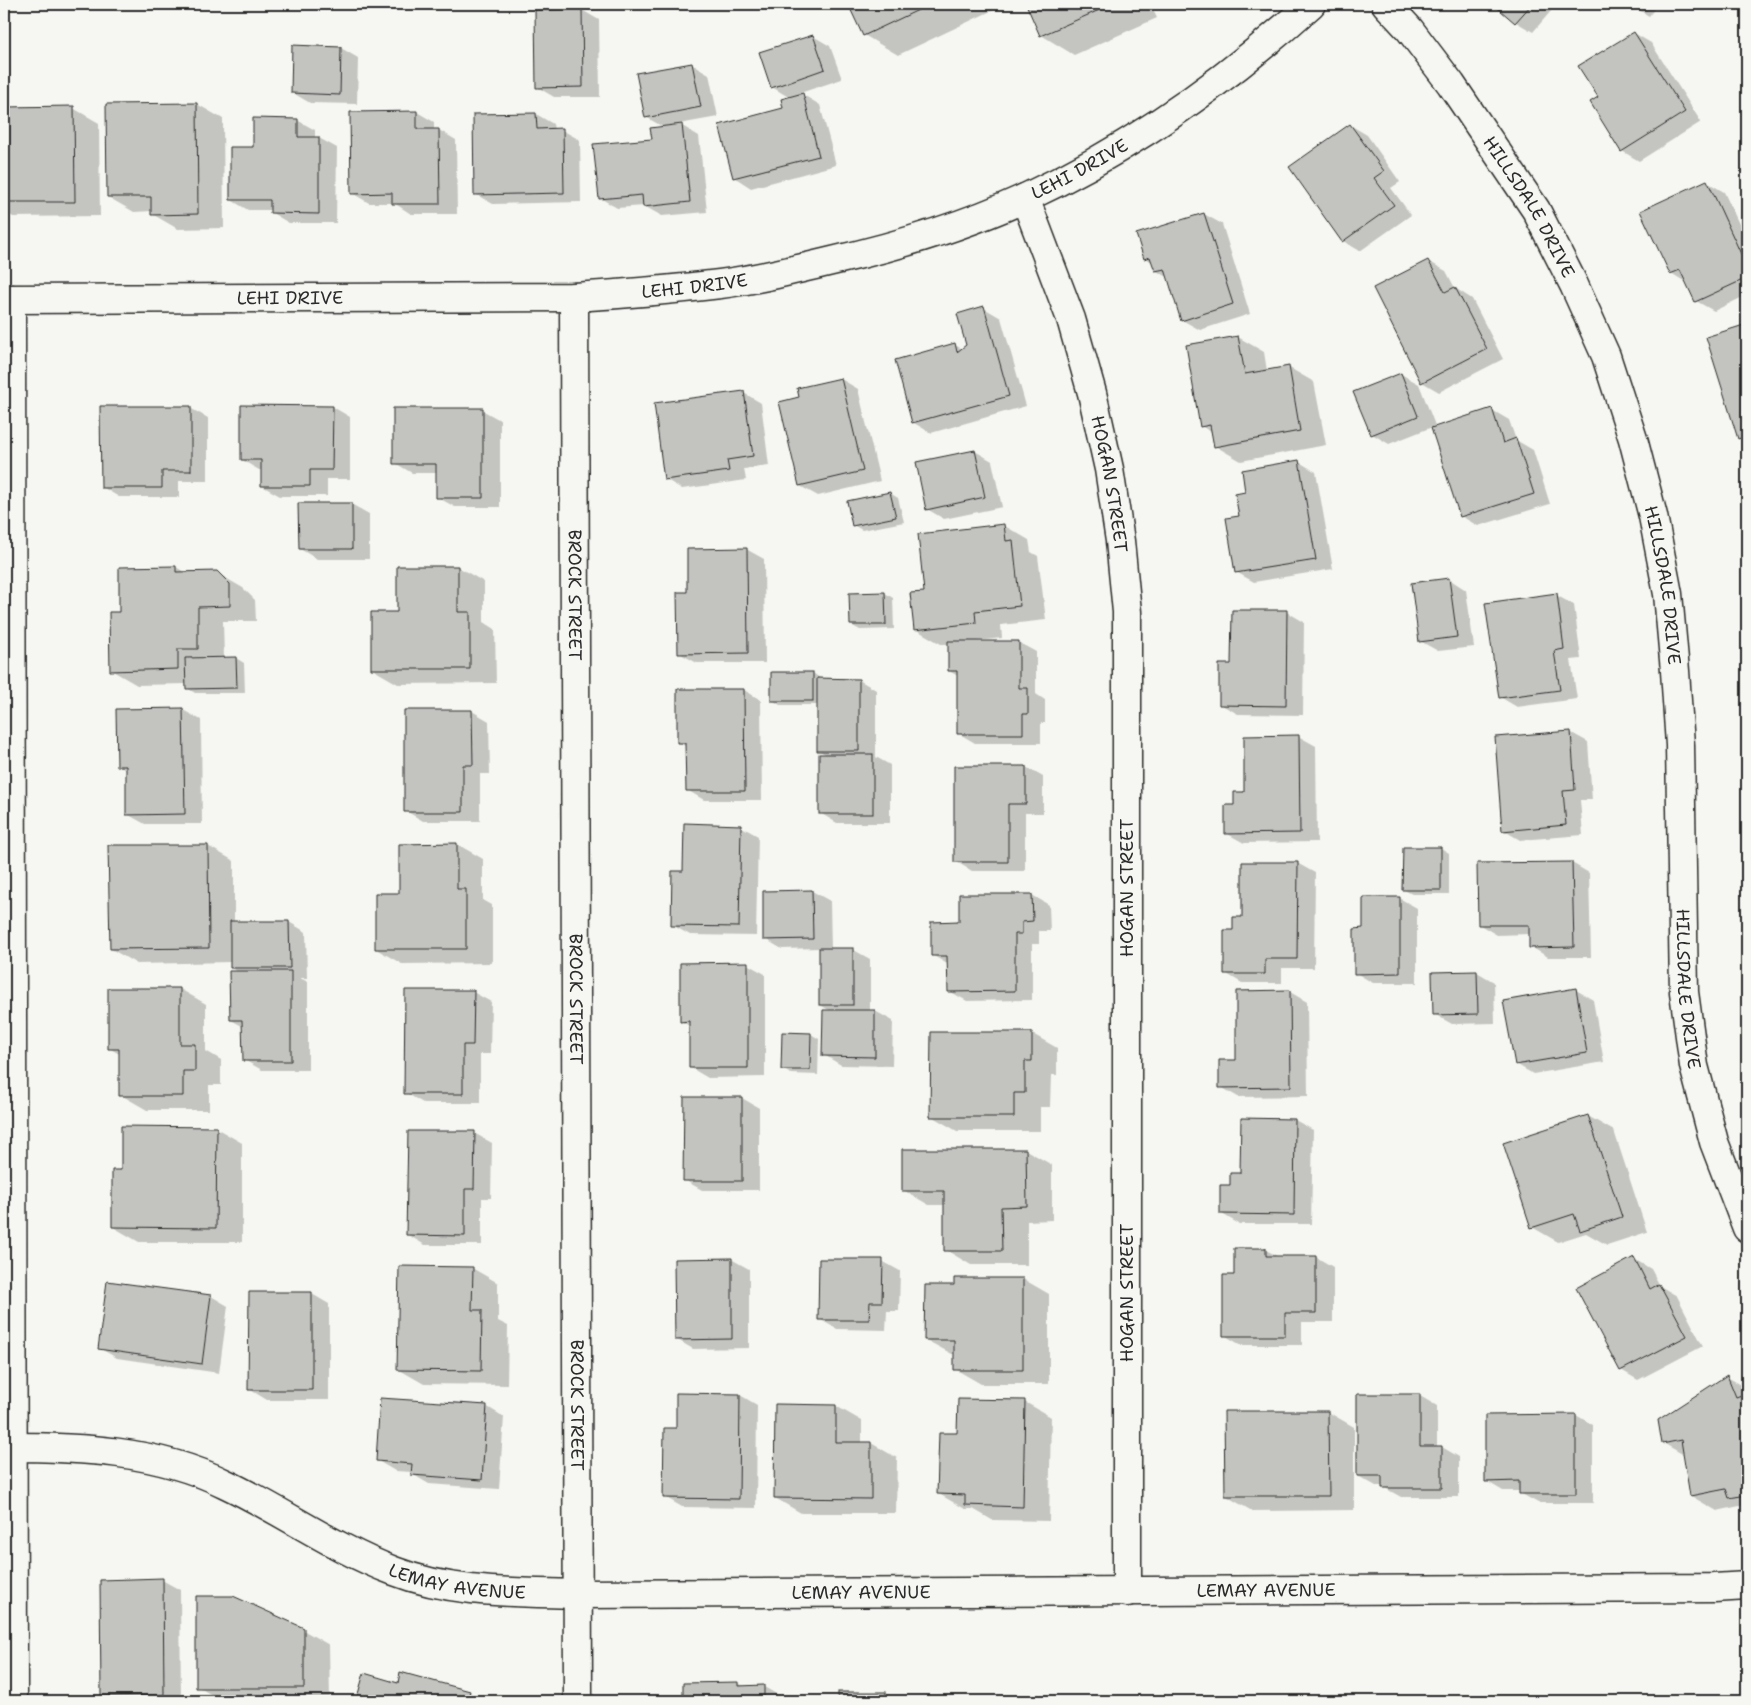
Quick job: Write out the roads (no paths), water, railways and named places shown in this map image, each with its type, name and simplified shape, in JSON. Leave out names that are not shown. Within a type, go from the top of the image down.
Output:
[{"type":"street","name":"LEHI DRIVE","points":[[7,299],[574,297],[722,284],[796,270],[940,232],[1024,198],[1093,163],[1160,122],[1254,52],[1311,4]]},
{"type":"street","name":"HILLSDALE DRIVE","points":[[1386,4],[1410,30],[1451,84],[1536,210],[1574,285],[1606,356],[1633,439],[1653,516],[1666,584],[1675,671],[1680,744],[1684,992],[1694,1066],[1714,1142],[1747,1228]]},
{"type":"street","name":"HOGAN STREET","points":[[1024,198],[1071,319],[1092,393],[1110,469],[1127,612],[1127,1592]]},
{"type":"street","name":"BROCK STREET","points":[[574,297],[578,1701]]},
{"type":"street","points":[[7,299],[8,1447],[13,1701]]},
{"type":"street","name":"LEMAY AVENUE","points":[[8,1447],[104,1450],[143,1456],[184,1466],[262,1502],[352,1553],[394,1572],[442,1586],[484,1590],[577,1594],[1714,1588],[1747,1586]]}]
